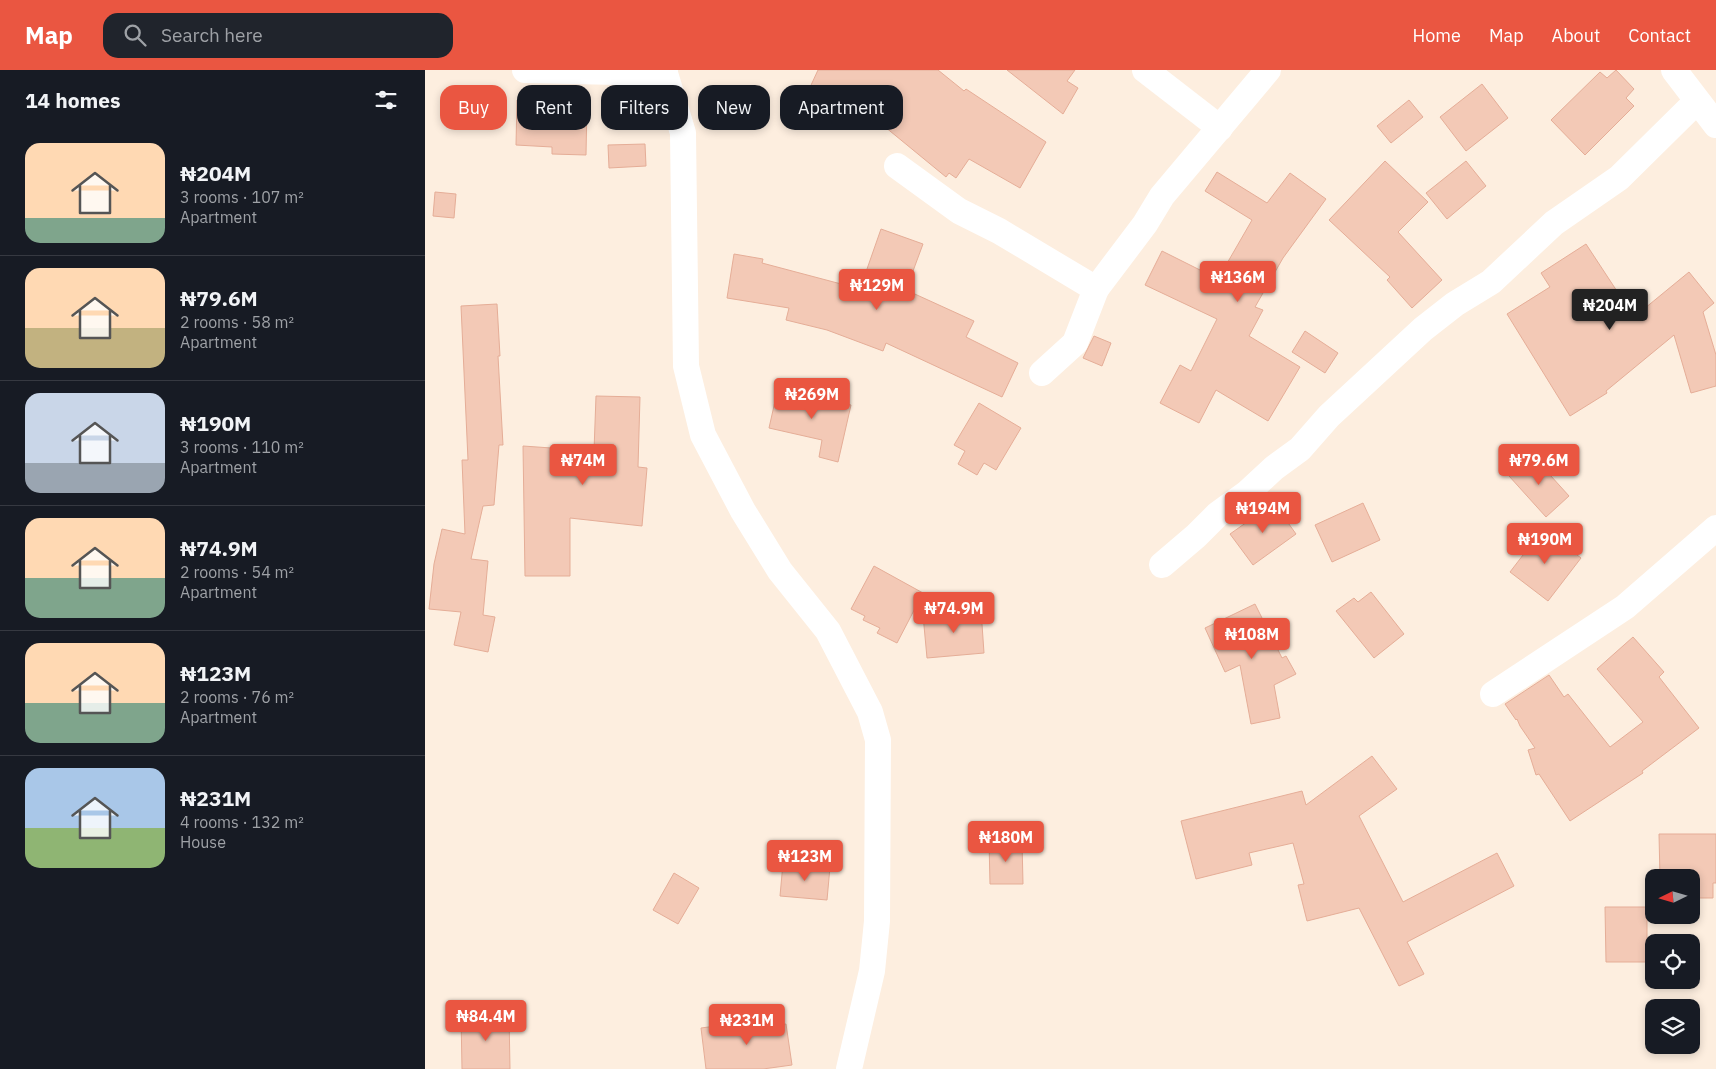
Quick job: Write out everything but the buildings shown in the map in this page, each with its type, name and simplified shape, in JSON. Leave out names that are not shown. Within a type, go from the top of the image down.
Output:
[{"type":"street","points":[[525,70],[664,72],[683,134],[686,366],[703,435],[743,511],[780,571],[828,631],[871,712],[878,740],[877,921],[872,970],[849,1069]]},
{"type":"street","points":[[1145,70],[1220,128]]},
{"type":"street","points":[[1042,373],[1075,343],[1096,289],[1145,224],[1162,196],[1268,70]]},
{"type":"street","points":[[1675,70],[1716,125]]},
{"type":"street","points":[[1162,565],[1218,514],[1247,493],[1274,468],[1300,449],[1329,416],[1423,330],[1455,304],[1491,282],[1554,223],[1619,178],[1697,101]]},
{"type":"street","points":[[897,166],[959,211],[999,231],[1096,289]]},
{"type":"street","points":[[1493,694],[1625,607],[1716,528]]}]
